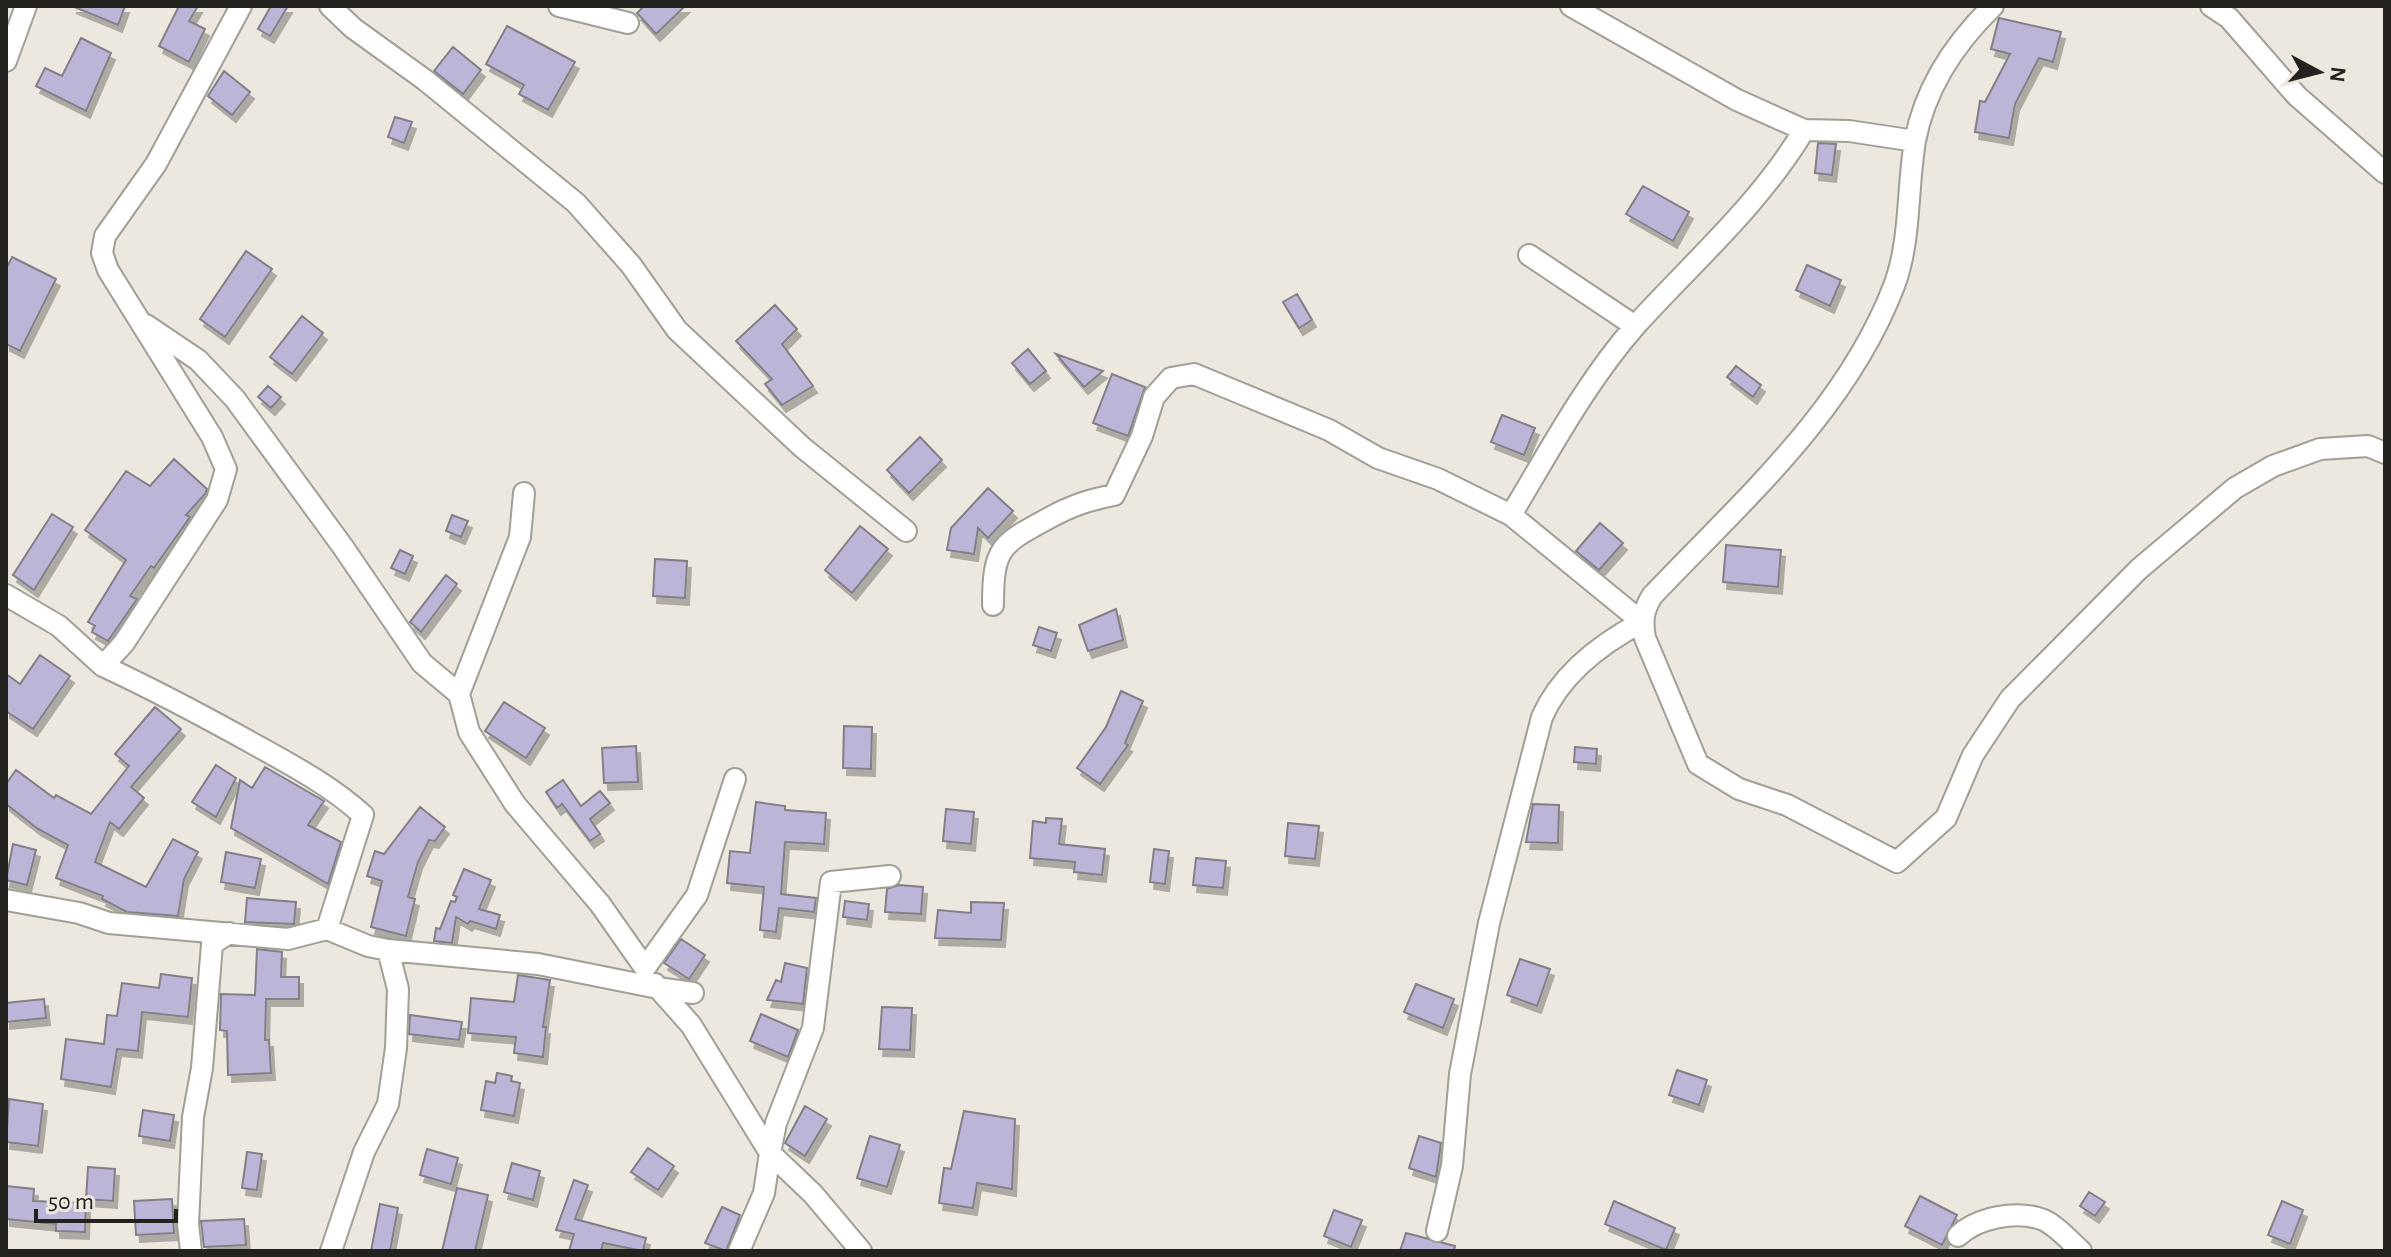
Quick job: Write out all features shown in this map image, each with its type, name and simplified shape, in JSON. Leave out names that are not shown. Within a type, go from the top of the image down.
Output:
[{"type":"street","points":[[6,61],[26,6]]},
{"type":"street","points":[[103,666],[124,643],[217,500],[226,480],[226,469],[212,437],[108,270],[102,253],[105,236],[156,164],[241,6]]},
{"type":"street","points":[[330,6],[353,28],[425,80],[576,203],[631,265],[677,330],[802,447],[906,531]]},
{"type":"street","points":[[559,6],[628,23]]},
{"type":"street","points":[[1571,6],[1737,100],[1804,130],[1849,131],[1915,141]]},
{"type":"street","points":[[1437,1231],[1452,1166],[1460,1074],[1486,936],[1542,717],[1550,699],[1589,657],[1612,638],[1642,622],[1652,596],[1807,434],[1868,344],[1895,283],[1915,141],[1942,69],[1963,35],[1993,6]]},
{"type":"street","points":[[2211,6],[2229,18],[2297,96],[2385,173]]},
{"type":"street","points":[[1511,515],[1599,371],[1635,326],[1769,185],[1804,130]]},
{"type":"street","points":[[1529,255],[1635,326]]},
{"type":"street","points":[[139,320],[198,360],[235,399],[343,547],[422,663],[459,694],[469,732],[515,804],[600,904],[658,988],[691,1025],[770,1153],[813,1194],[861,1251]]},
{"type":"street","points":[[993,605],[993,571],[1007,542],[1066,507],[1114,495],[1142,436],[1154,397],[1171,378],[1194,374],[1329,430],[1378,458],[1452,485],[1511,515],[1642,622],[1698,764],[1739,789],[1787,805],[1897,862],[1946,818],[1973,755],[2010,699],[2139,569],[2235,488],[2273,466],[2320,449],[2368,446],[2385,453]]},
{"type":"street","points":[[459,694],[520,537],[524,493]]},
{"type":"street","points":[[6,595],[59,626],[103,666],[178,702],[288,763],[340,794],[363,815],[327,929]]},
{"type":"street","points":[[645,968],[697,895],[735,779]]},
{"type":"street","points":[[739,1251],[764,1193],[776,1123],[813,1028],[831,882],[890,876]]},
{"type":"street","points":[[6,900],[79,913],[109,923],[288,939],[327,929],[368,946],[388,950],[538,964],[693,993]]},
{"type":"street","points":[[191,1251],[188,1224],[193,1117],[202,1068],[212,944],[229,933]]},
{"type":"street","points":[[331,1251],[364,1152],[388,1104],[396,1048],[398,989],[388,950]]},
{"type":"street","points":[[1958,1236],[1972,1223],[2003,1217],[2042,1219],[2081,1251]]},
{"type":"building","points":[[72,6],[125,6],[118,25]]},
{"type":"building","points":[[179,6],[198,6],[189,21],[205,29],[189,62],[159,46]]},
{"type":"building","points":[[271,6],[288,6],[270,36],[258,29]]},
{"type":"building","points":[[644,6],[685,6],[656,34],[637,13]]},
{"type":"building","points":[[1999,18],[2061,32],[2053,62],[2039,58],[2015,104],[2009,138],[1975,132],[1980,101],[1985,102],[2010,54],[1991,49]]},
{"type":"building","points":[[507,26],[575,62],[548,110],[519,94],[524,85],[486,64]]},
{"type":"building","points":[[81,38],[111,53],[86,111],[36,86],[45,68],[62,76]]},
{"type":"building","points":[[453,47],[481,70],[463,94],[434,71]]},
{"type":"building","points":[[224,71],[250,92],[232,115],[208,96]]},
{"type":"building","points":[[395,117],[412,122],[404,143],[388,137]]},
{"type":"building","points":[[1818,143],[1836,144],[1832,175],[1815,173]]},
{"type":"building","points":[[1643,186],[1689,212],[1673,241],[1626,214]]},
{"type":"building","points":[[246,251],[272,269],[225,337],[200,319]]},
{"type":"building","points":[[12,257],[56,279],[20,351],[6,344],[6,269]]},
{"type":"building","points":[[1807,265],[1841,280],[1830,306],[1796,290]]},
{"type":"building","points":[[1297,294],[1312,320],[1299,328],[1283,302]]},
{"type":"building","points":[[775,305],[797,329],[782,344],[813,386],[782,405],[765,384],[772,379],[736,341]]},
{"type":"building","points":[[302,316],[323,333],[292,374],[270,357]]},
{"type":"building","points":[[1028,349],[1046,371],[1030,384],[1012,363]]},
{"type":"building","points":[[1056,354],[1103,371],[1084,387]]},
{"type":"building","points":[[1736,366],[1761,385],[1753,397],[1727,377]]},
{"type":"building","points":[[1112,374],[1145,387],[1128,436],[1093,423]]},
{"type":"building","points":[[268,386],[281,397],[271,408],[258,397]]},
{"type":"building","points":[[1502,415],[1535,428],[1524,455],[1491,442]]},
{"type":"building","points":[[920,437],[942,460],[909,493],[887,470]]},
{"type":"building","points":[[174,459],[207,489],[186,515],[190,517],[154,568],[151,566],[130,596],[137,599],[108,641],[92,632],[95,626],[88,622],[126,560],[85,530],[126,471],[150,486]]},
{"type":"building","points":[[988,488],[1013,511],[988,538],[978,528],[974,554],[947,550],[951,528]]},
{"type":"building","points":[[52,514],[73,527],[34,590],[13,575]]},
{"type":"building","points":[[452,515],[468,521],[461,537],[446,531]]},
{"type":"building","points":[[1600,523],[1623,543],[1599,570],[1576,551]]},
{"type":"building","points":[[860,526],[888,549],[852,593],[825,570]]},
{"type":"building","points":[[1726,545],[1781,550],[1778,587],[1723,582]]},
{"type":"building","points":[[400,550],[413,556],[405,574],[391,568]]},
{"type":"building","points":[[655,559],[687,561],[685,598],[653,596]]},
{"type":"building","points":[[446,575],[457,584],[421,632],[410,622]]},
{"type":"building","points":[[1116,609],[1123,640],[1088,651],[1079,625]]},
{"type":"building","points":[[1039,627],[1057,633],[1051,651],[1033,645]]},
{"type":"building","points":[[40,655],[70,676],[33,729],[6,711],[6,674],[20,684]]},
{"type":"building","points":[[1121,691],[1143,701],[1125,743],[1128,745],[1100,784],[1077,768],[1106,727]]},
{"type":"building","points":[[504,702],[545,728],[526,758],[485,731]]},
{"type":"building","points":[[155,707],[181,729],[131,787],[144,798],[119,829],[110,822],[95,862],[146,887],[173,839],[198,852],[184,879],[178,916],[127,912],[102,899],[103,896],[56,878],[68,845],[38,829],[6,804],[6,784],[16,770],[54,798],[56,795],[91,814],[129,766],[115,754]]},
{"type":"building","points":[[844,726],[872,727],[871,769],[843,768]]},
{"type":"building","points":[[636,746],[638,782],[604,783],[602,748]]},
{"type":"building","points":[[1575,747],[1597,749],[1596,764],[1574,762]]},
{"type":"building","points":[[216,765],[236,778],[216,817],[192,802]]},
{"type":"building","points":[[265,767],[324,801],[308,825],[341,842],[328,884],[231,828],[240,780],[252,788]]},
{"type":"building","points":[[563,780],[581,806],[600,791],[610,803],[590,819],[600,834],[590,841],[562,804],[557,808],[546,792]]},
{"type":"building","points":[[756,802],[785,806],[785,810],[826,813],[824,844],[785,842],[781,894],[816,898],[814,912],[779,908],[776,932],[760,930],[764,887],[727,883],[730,851],[750,853]]},
{"type":"building","points":[[1533,804],[1559,805],[1558,843],[1526,842]]},
{"type":"building","points":[[420,807],[445,827],[435,841],[429,840],[418,862],[408,897],[415,899],[406,936],[371,927],[382,881],[367,876],[375,851],[384,854]]},
{"type":"building","points":[[946,809],[974,812],[971,844],[943,841]]},
{"type":"building","points":[[1046,818],[1062,819],[1059,844],[1105,849],[1102,875],[1074,872],[1075,862],[1030,858],[1033,821],[1046,823]]},
{"type":"building","points":[[1288,823],[1319,826],[1315,859],[1285,856]]},
{"type":"building","points":[[13,844],[36,850],[27,885],[6,880]]},
{"type":"building","points":[[1154,849],[1169,851],[1165,884],[1150,882]]},
{"type":"building","points":[[226,852],[261,859],[255,888],[221,882]]},
{"type":"building","points":[[1196,858],[1226,861],[1223,888],[1193,885]]},
{"type":"building","points":[[464,869],[491,880],[479,909],[500,915],[496,929],[470,921],[468,924],[456,917],[452,943],[434,941],[436,928],[440,929],[451,901],[455,902],[457,897],[453,895]]},
{"type":"building","points":[[899,885],[923,887],[921,914],[885,912],[887,889]]},
{"type":"building","points":[[247,898],[296,902],[294,924],[245,922]]},
{"type":"building","points":[[845,901],[869,904],[867,920],[843,917]]},
{"type":"building","points":[[971,902],[1004,903],[1001,940],[935,938],[938,910],[971,913]]},
{"type":"building","points":[[681,939],[705,955],[689,979],[664,963]]},
{"type":"building","points":[[257,949],[282,952],[281,977],[299,977],[299,999],[266,999],[265,1040],[269,1040],[271,1073],[228,1075],[227,1031],[220,1030],[221,994],[255,995]]},
{"type":"building","points":[[1520,959],[1550,969],[1537,1006],[1507,995]]},
{"type":"building","points":[[785,963],[807,968],[803,1004],[767,1000],[776,980],[781,982]]},
{"type":"building","points":[[161,974],[192,978],[188,1017],[142,1012],[138,1051],[117,1049],[111,1087],[61,1079],[66,1039],[104,1044],[107,1015],[117,1016],[122,983],[159,988]]},
{"type":"building","points":[[518,975],[550,980],[543,1027],[546,1027],[543,1057],[514,1053],[516,1037],[468,1033],[471,998],[514,1002]]},
{"type":"building","points":[[1416,984],[1454,999],[1443,1028],[1404,1012]]},
{"type":"building","points":[[44,999],[46,1018],[6,1022],[6,1003]]},
{"type":"building","points":[[882,1007],[912,1008],[910,1050],[879,1049]]},
{"type":"building","points":[[761,1014],[798,1030],[788,1057],[750,1041]]},
{"type":"building","points":[[410,1015],[462,1022],[459,1040],[409,1034]]},
{"type":"building","points":[[1677,1070],[1707,1080],[1699,1105],[1669,1095]]},
{"type":"building","points":[[497,1073],[512,1076],[511,1081],[520,1083],[514,1116],[481,1110],[486,1081],[495,1083]]},
{"type":"building","points":[[9,1099],[43,1104],[38,1146],[6,1142]]},
{"type":"building","points":[[805,1106],[827,1119],[805,1156],[785,1143]]},
{"type":"building","points":[[143,1110],[174,1115],[170,1141],[139,1136]]},
{"type":"building","points":[[964,1111],[1015,1119],[1012,1189],[977,1183],[973,1208],[939,1203],[944,1168],[951,1169]]},
{"type":"building","points":[[870,1136],[900,1145],[887,1187],[857,1178]]},
{"type":"building","points":[[1419,1136],[1441,1143],[1436,1177],[1409,1168]]},
{"type":"building","points":[[648,1148],[674,1166],[658,1190],[631,1172]]},
{"type":"building","points":[[427,1149],[458,1158],[451,1184],[420,1175]]},
{"type":"building","points":[[247,1152],[262,1154],[257,1190],[242,1188]]},
{"type":"building","points":[[512,1163],[540,1171],[533,1200],[504,1192]]},
{"type":"building","points":[[88,1167],[115,1169],[113,1201],[86,1199]]},
{"type":"building","points":[[574,1180],[588,1185],[575,1219],[646,1238],[643,1251],[603,1243],[601,1251],[569,1251],[574,1234],[556,1230]]},
{"type":"building","points":[[6,1186],[34,1189],[33,1201],[86,1203],[85,1232],[56,1231],[56,1224],[6,1219]]},
{"type":"building","points":[[457,1188],[488,1195],[475,1251],[442,1251]]},
{"type":"building","points":[[2089,1192],[2105,1202],[2095,1216],[2080,1206]]},
{"type":"building","points":[[1920,1196],[1957,1215],[1942,1245],[1905,1226]]},
{"type":"building","points":[[172,1199],[174,1233],[136,1235],[134,1201]]},
{"type":"building","points":[[1614,1201],[1675,1228],[1666,1250],[1605,1224]]},
{"type":"building","points":[[2282,1201],[2303,1210],[2290,1244],[2268,1235]]},
{"type":"building","points":[[380,1204],[398,1208],[390,1251],[371,1251]]},
{"type":"building","points":[[722,1207],[740,1215],[726,1251],[705,1243]]},
{"type":"building","points":[[1334,1210],[1362,1220],[1351,1247],[1324,1236]]},
{"type":"building","points":[[244,1219],[246,1245],[204,1247],[201,1221]]},
{"type":"building","points":[[1406,1233],[1455,1246],[1454,1251],[1400,1251]]}]
